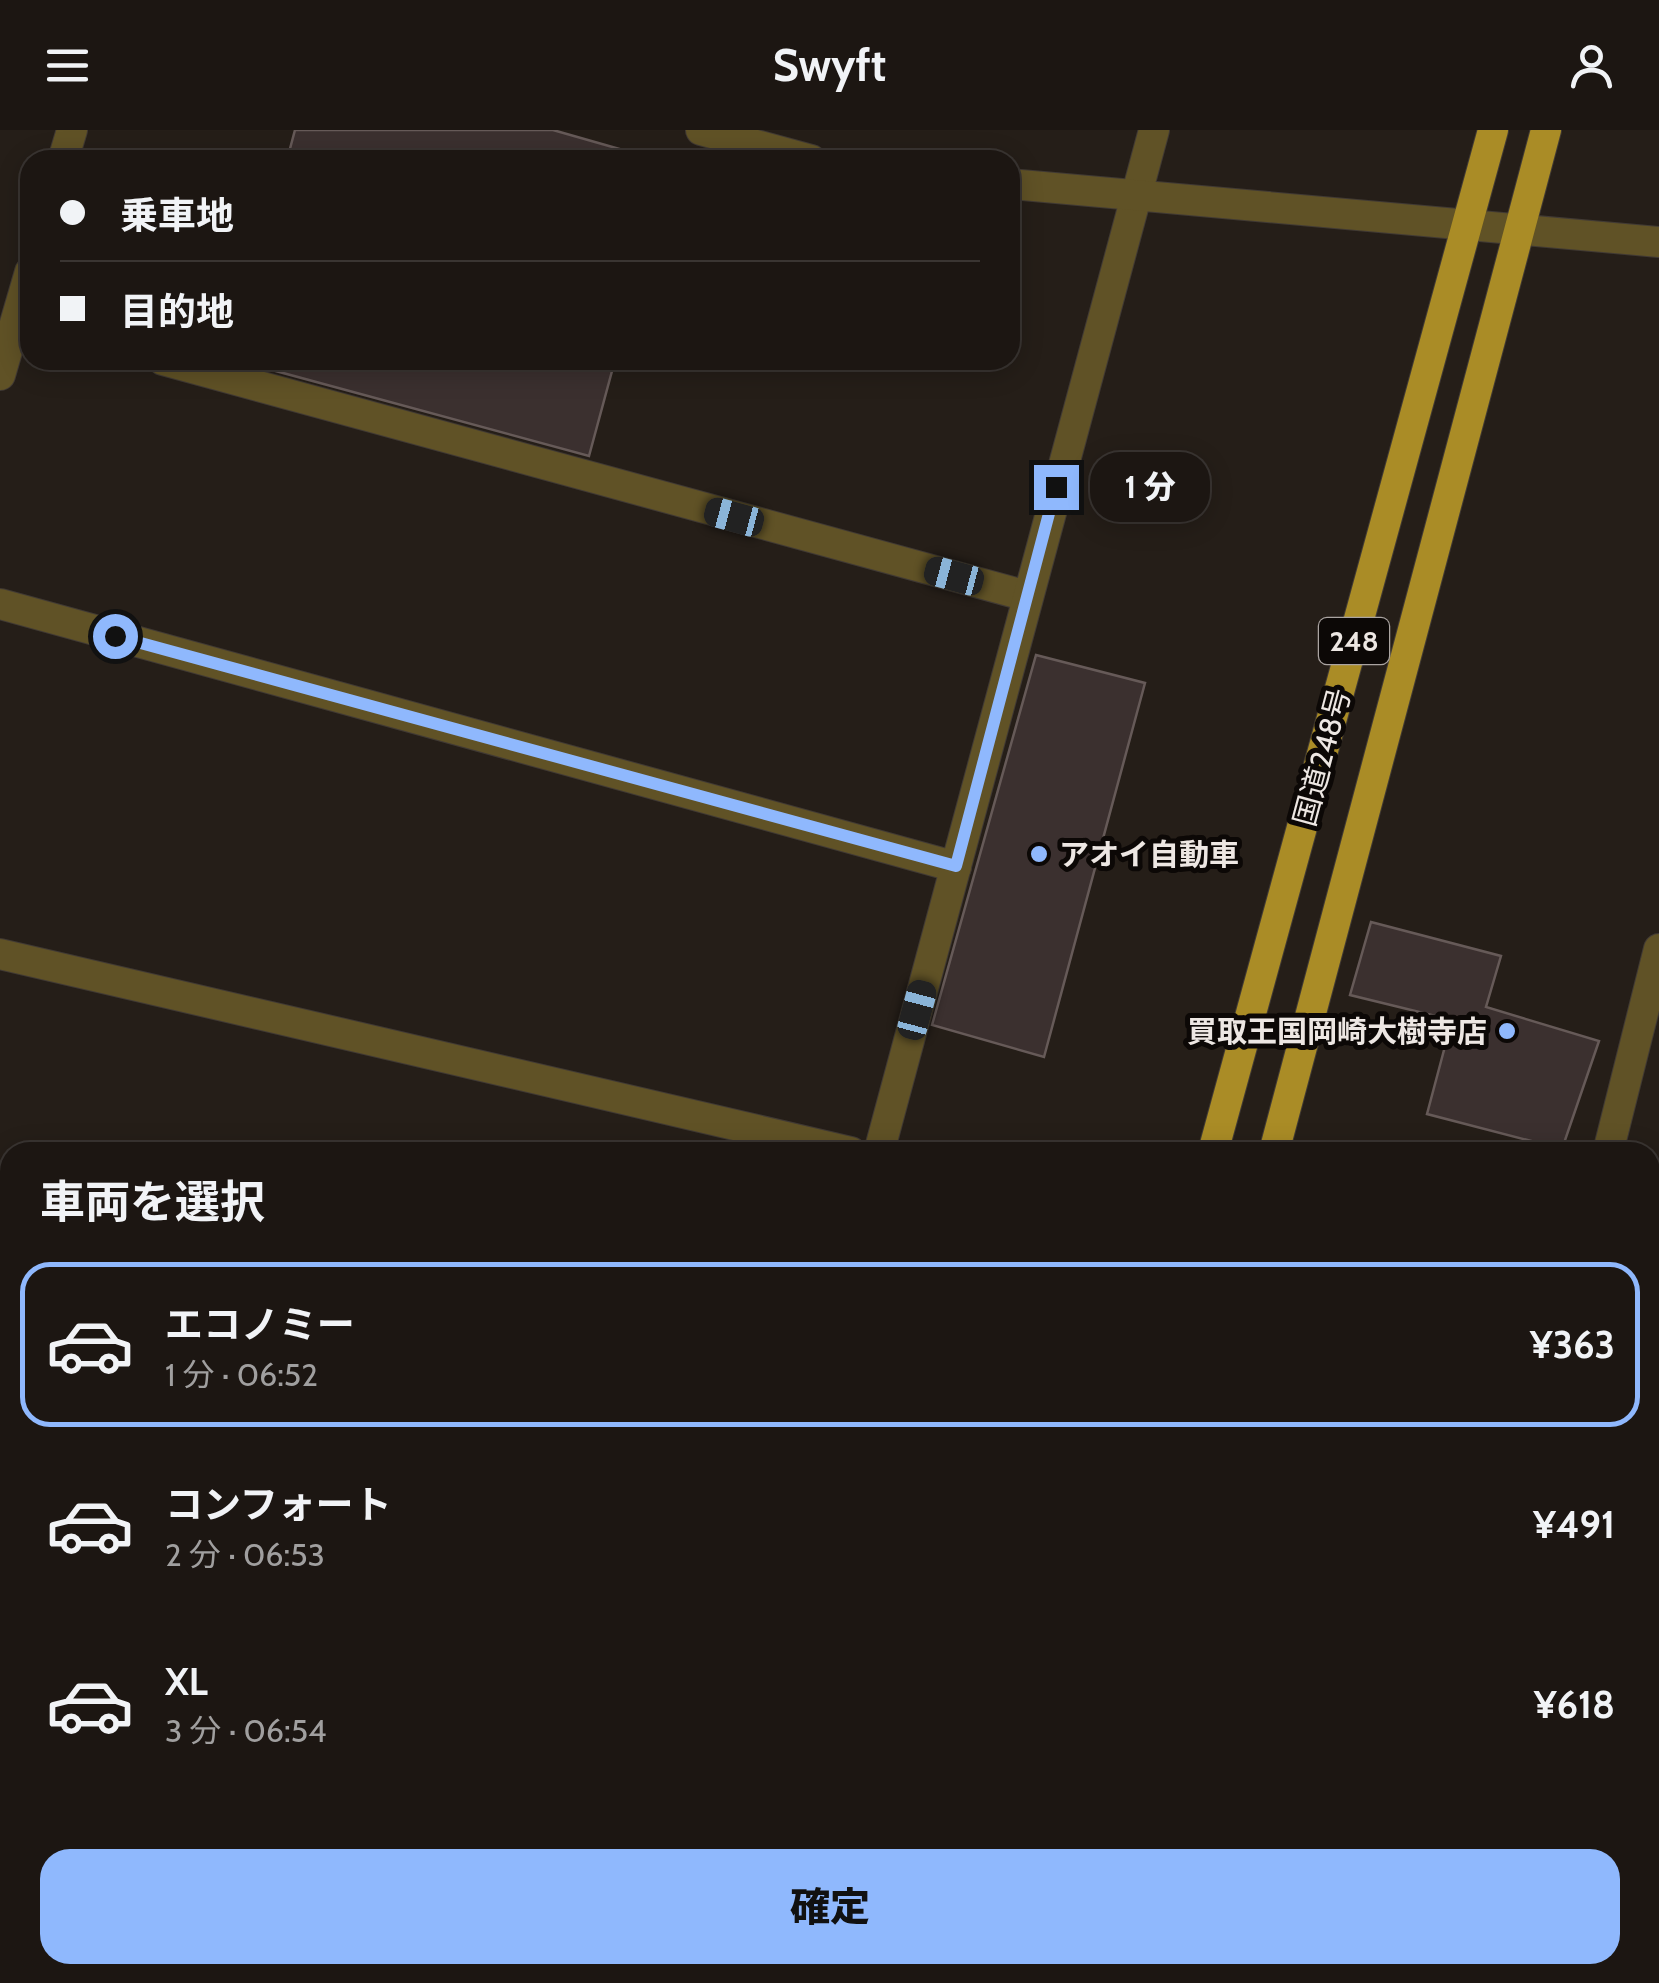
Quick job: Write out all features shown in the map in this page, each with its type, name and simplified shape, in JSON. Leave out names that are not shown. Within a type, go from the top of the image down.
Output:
[{"type":"highway","name":"国道248号","points":[[1216,1142],[1493,130]]},
{"type":"highway","name":"国道248号","points":[[1277,1142],[1546,130]]},
{"type":"street","points":[[702,130],[775,150]]},
{"type":"street","points":[[881,1142],[1154,130]]},
{"type":"street","points":[[1020,185],[1659,242]]},
{"type":"street","points":[[0,375],[15,319]]},
{"type":"street","points":[[199,370],[1027,596]]},
{"type":"street","points":[[0,604],[956,866]]},
{"type":"street","points":[[0,954],[807,1142]]},
{"type":"street","points":[[1611,1142],[1658,956]]},
{"type":"building","points":[[295,130],[553,130],[623,150],[290,150]]},
{"type":"building","points":[[272,370],[612,370],[589,456]]},
{"type":"building","name":"アオイ自動車","points":[[1036,655],[1145,683],[1044,1057],[932,1025]]},
{"type":"building","name":"買取王国岡崎大樹寺店","points":[[1371,922],[1501,956],[1486,1007],[1599,1041],[1564,1142],[1535,1142],[1427,1114],[1452,1020],[1350,995]]},
{"type":"place","name":"アオイ自動車","points":[[1039,854]]},
{"type":"place","name":"買取王国岡崎大樹寺店","points":[[1507,1031]]},
{"type":"route","points":[[115,636],[956,866],[1056,487]]}]
